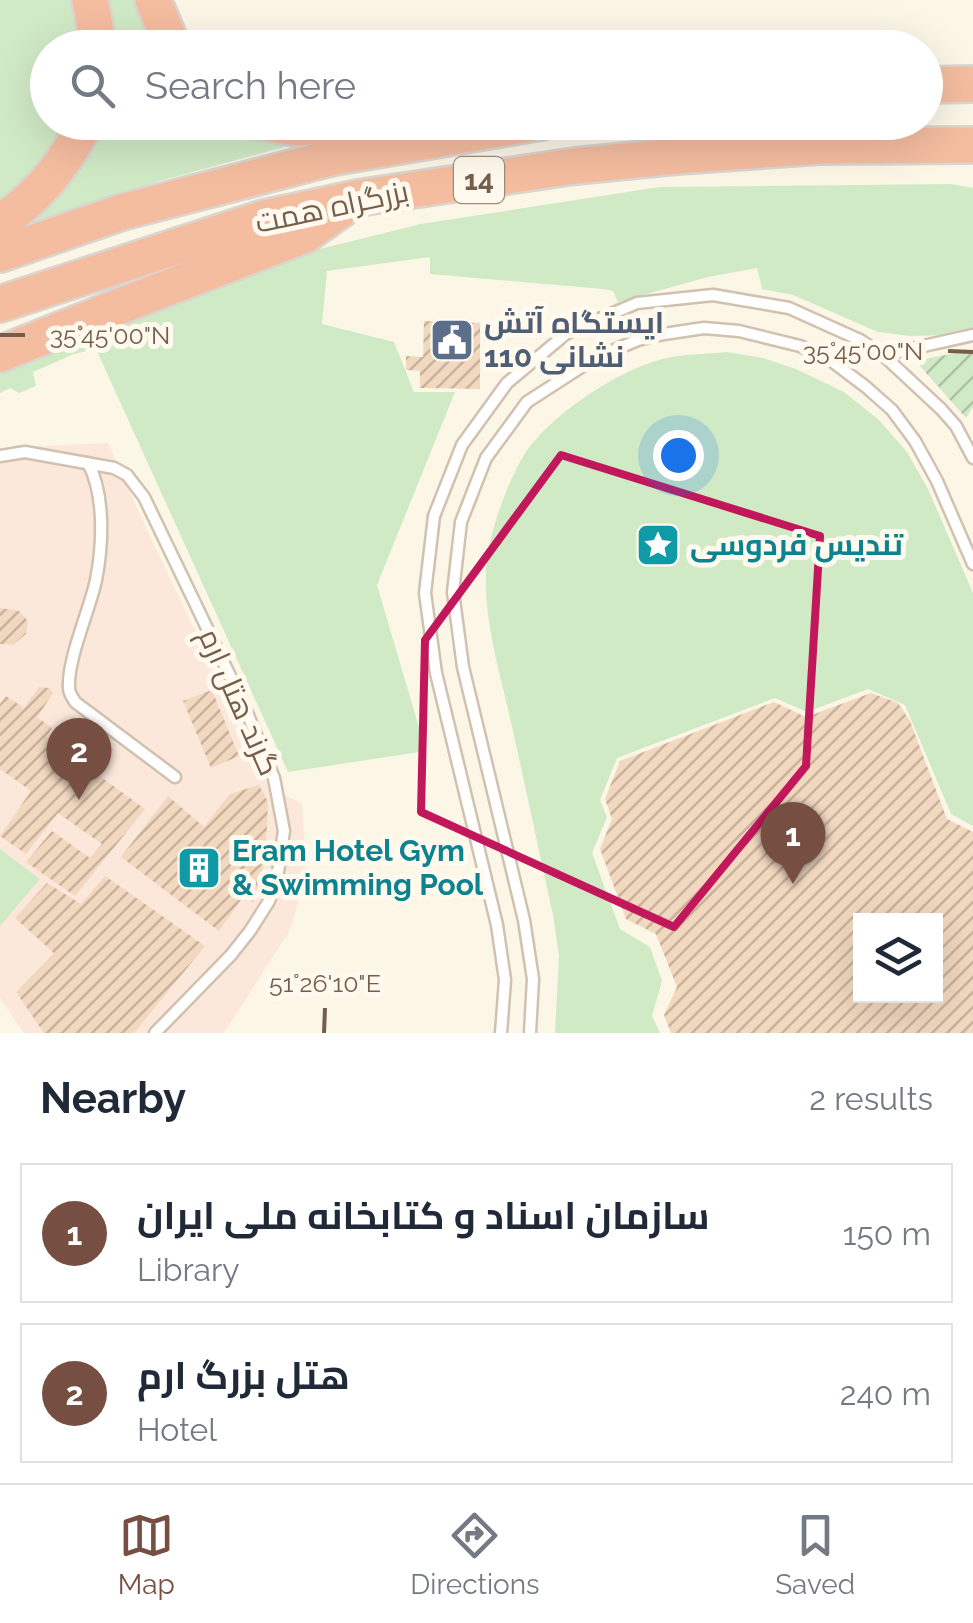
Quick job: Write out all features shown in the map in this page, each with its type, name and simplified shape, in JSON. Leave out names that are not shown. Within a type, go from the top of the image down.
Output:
[{"type":"highway","points":[[90,0],[96,30]]},
{"type":"highway","points":[[153,0],[166,30]]},
{"type":"highway","points":[[943,85],[973,84]]},
{"type":"highway","points":[[0,222],[47,182],[77,140]]},
{"type":"highway","name":"بزرگراه همت","points":[[0,254],[122,212],[334,157],[435,140]]},
{"type":"highway","name":"بزرگراه همت","points":[[0,304],[264,218],[358,198],[574,166],[676,156],[820,146],[973,144]]},
{"type":"highway","points":[[927,145],[973,159]]},
{"type":"highway","points":[[0,354],[305,235],[358,198]]},
{"type":"lane","points":[[500,1033],[505,980],[497,925],[436,673],[425,592],[434,516],[462,445],[506,384],[567,333],[637,304],[714,295],[789,308],[860,340],[883,355],[941,409],[966,441],[973,458]]},
{"type":"lane","points":[[530,1033],[533,979],[524,920],[463,668],[452,592],[461,522],[486,458],[527,402],[595,358],[664,334],[704,328],[739,331],[800,346],[832,362],[892,410],[937,481],[973,564]]},
{"type":"lane","points":[[883,355],[973,335]]},
{"type":"lane","points":[[966,441],[973,430]]},
{"type":"lane","name":"گرند هتل ارم","points":[[0,456],[25,452],[114,468],[127,475],[144,497],[244,703],[274,778],[284,832],[269,901],[232,955],[155,1033]]},
{"type":"lane","points":[[88,463],[100,494],[98,560],[69,691],[75,702],[175,777]]},
{"type":"highlighted area","points":[[561,455],[820,536],[806,766],[674,927],[421,812],[425,640]]},
{"type":"shaded area","points":[[108,443],[269,786],[302,804],[306,866],[290,930],[224,1033],[24,1033],[0,998],[0,448]]},
{"type":"green space","points":[[0,0],[82,0],[86,30],[30,30],[30,140],[63,140],[0,215]]},
{"type":"green space","points":[[102,0],[137,0],[153,30],[105,30]]},
{"type":"green space","points":[[81,140],[299,143],[160,181],[0,236]]},
{"type":"green space","points":[[951,184],[973,188],[973,329],[947,335],[878,332],[793,295],[762,289],[757,268],[618,302],[613,291],[603,289],[430,274],[430,257],[327,271],[322,324],[394,342],[414,392],[455,392],[377,585],[426,751],[288,772],[96,349],[33,372],[36,386],[19,393],[10,388],[0,393],[0,369],[259,264],[421,224],[659,187]]},
{"type":"green space","points":[[973,350],[973,407],[966,418],[920,366],[924,359]]},
{"type":"green space","points":[[727,352],[796,369],[844,392],[879,420],[907,452],[928,489],[973,593],[973,826],[951,814],[905,705],[868,689],[807,712],[775,698],[617,758],[600,800],[607,817],[592,853],[620,929],[650,947],[662,981],[652,1016],[660,1033],[555,1033],[559,956],[489,624],[486,570],[490,542],[505,495],[524,455],[568,409],[648,363]]},
{"type":"green space","points":[[0,849],[40,879],[0,926]]},
{"type":"building","name":"ایستگاه آتش نشانی 110","points":[[424,321],[480,323],[480,389],[420,388],[420,371],[406,370],[406,356],[423,357]]},
{"type":"building","points":[[0,608],[19,611],[28,621],[26,634],[13,645],[0,644]]},
{"type":"building","points":[[39,687],[49,688],[53,693],[37,717],[52,728],[46,737],[145,809],[75,896],[26,862],[52,831],[90,858],[102,844],[58,813],[26,854],[0,836],[31,791],[0,769],[0,704],[6,696],[24,708]]},
{"type":"building","points":[[212,690],[239,756],[211,768],[183,701]]},
{"type":"building","points":[[871,693],[898,703],[910,721],[947,819],[973,832],[973,1033],[671,1033],[664,1015],[677,987],[656,934],[626,919],[600,849],[612,819],[605,799],[620,761],[774,702],[806,717]]},
{"type":"building","name":"Eram Hotel Gym & Swimming Pool","points":[[259,785],[268,802],[261,880],[253,902],[245,894],[219,931],[121,857],[168,796],[204,827],[230,794]]},
{"type":"building","points":[[105,876],[205,946],[134,1033],[44,1033],[16,992],[54,953],[15,918],[47,883],[81,904]]},
{"type":"place","name":"ایستگاه آتش نشانی 110","points":[[452,340]]},
{"type":"place","name":"تندیس فردوسی","points":[[658,545]]},
{"type":"place","name":"هتل بزرگ ارم","points":[[79,800]]},
{"type":"place","name":"Eram Hotel Gym & Swimming Pool","points":[[199,868]]},
{"type":"place","name":"سازمان اسناد و کتابخانه ملی ایران","points":[[793,884]]}]
